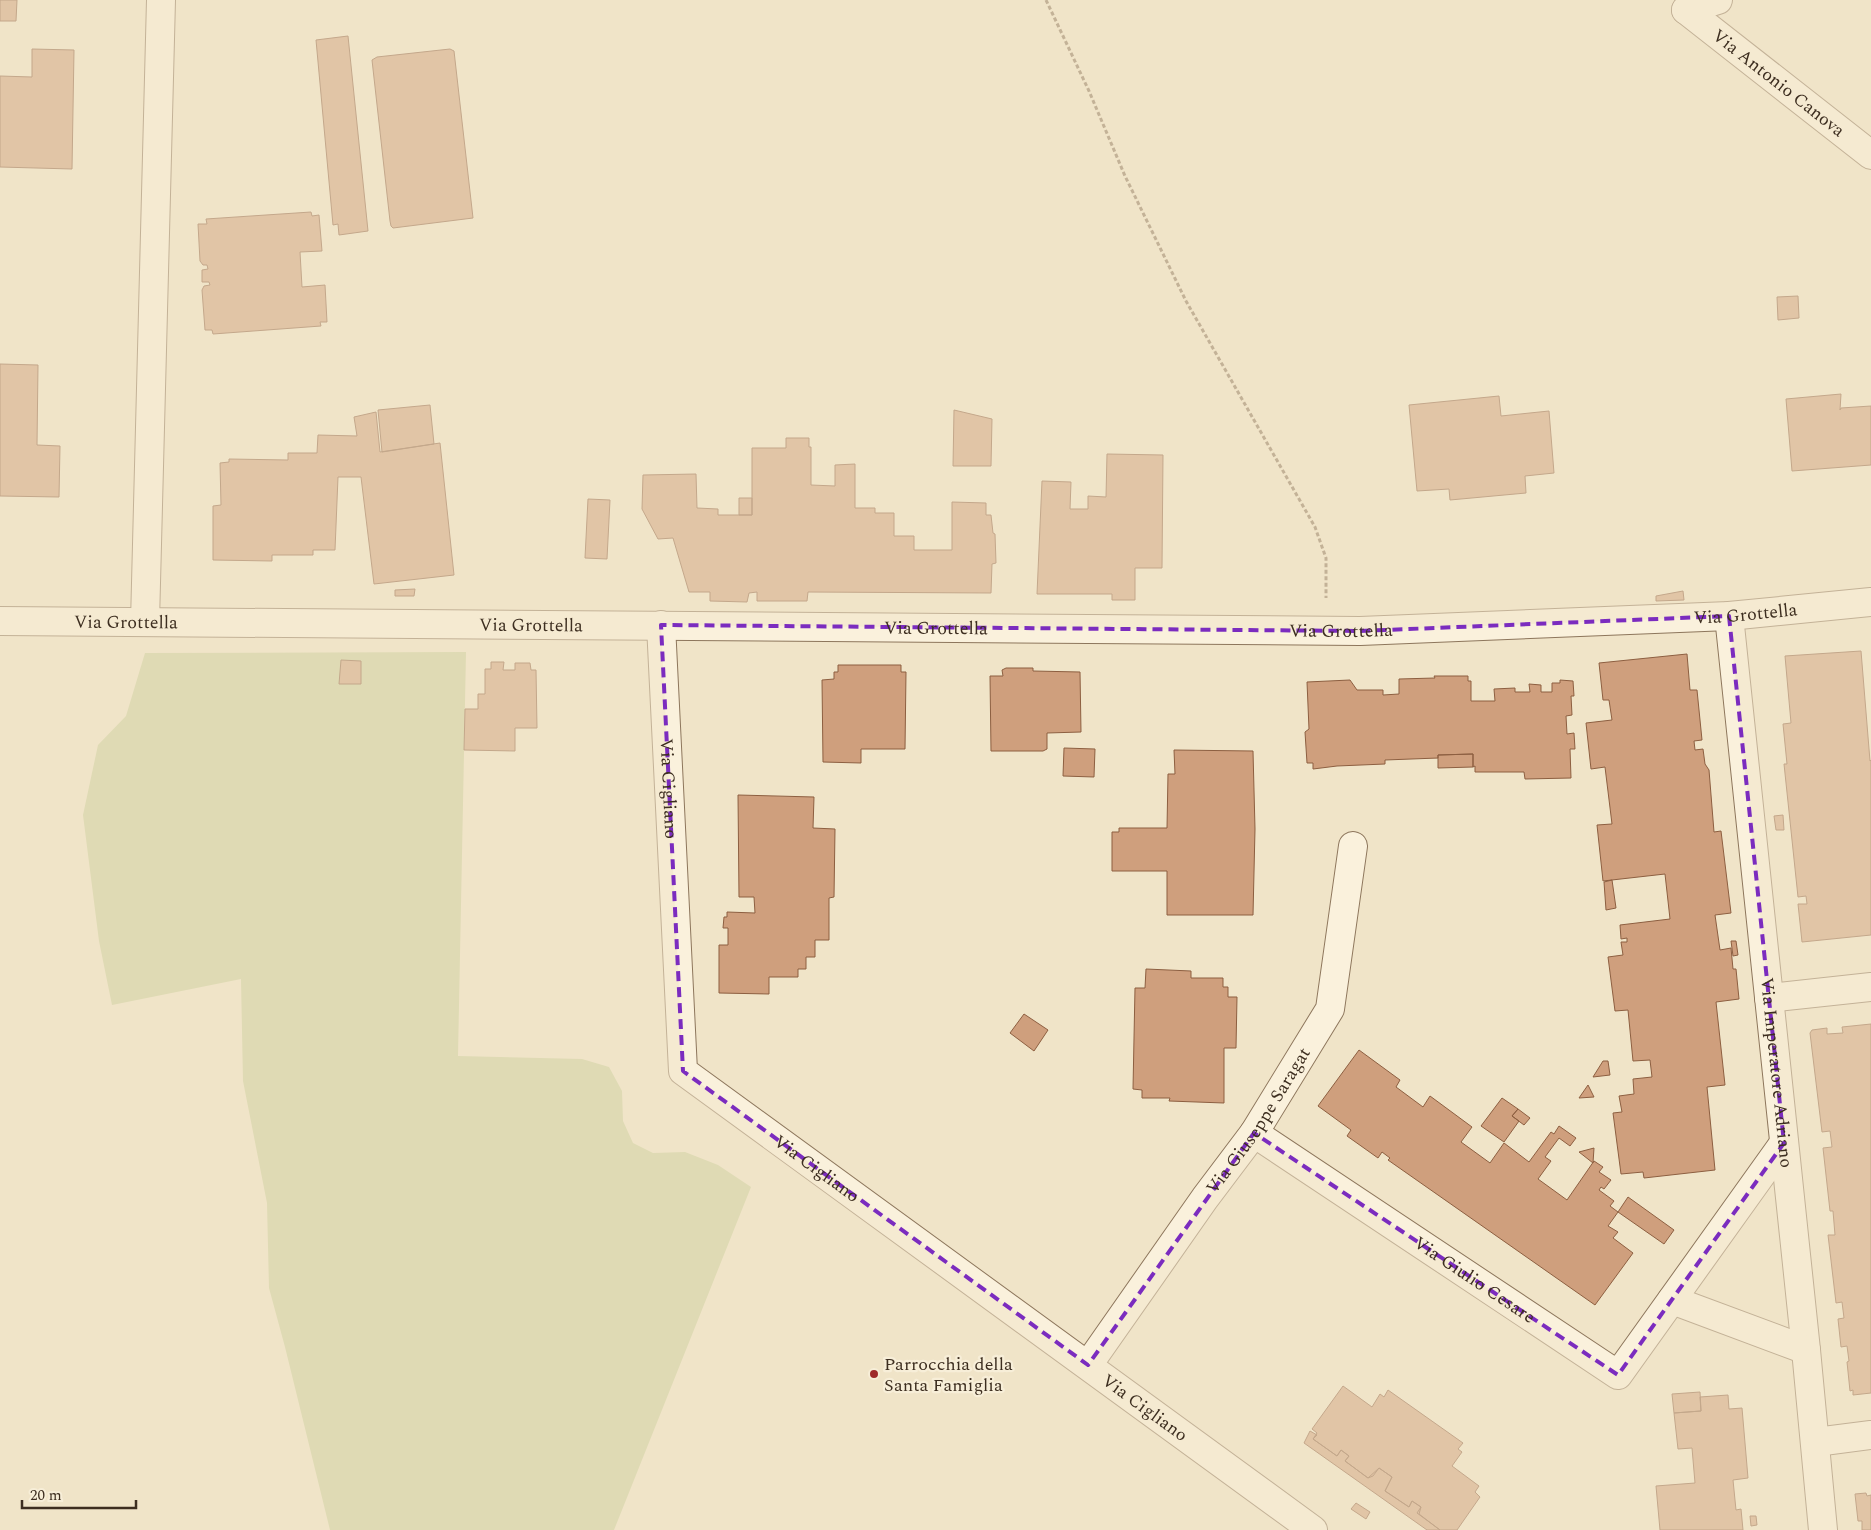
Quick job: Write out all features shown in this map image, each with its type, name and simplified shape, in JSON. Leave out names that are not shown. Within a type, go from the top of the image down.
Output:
[{"type":"street","points":[[144,622],[161,0]]},
{"type":"street","name":"Via Antonio Canova","points":[[1718,0],[1686,10],[1871,155]]},
{"type":"street","name":"Via Grottella","points":[[0,621],[1320,631],[1729,616],[1871,602]]},
{"type":"street","name":"Via Imperatore Adriano","points":[[1729,616],[1816,1442],[1823,1530]]},
{"type":"street","name":"Via Cigliano","points":[[661,625],[683,1071],[1313,1530]]},
{"type":"street","name":"Via Giuseppe Saragat","points":[[1088,1365],[1205,1198],[1254,1133],[1330,1009],[1352,846]]},
{"type":"street","points":[[1769,998],[1871,987]]},
{"type":"street","name":"Via Giulio Cesare","points":[[1254,1133],[1618,1375],[1784,1143]]},
{"type":"street","points":[[1672,1300],[1806,1350]]},
{"type":"street","points":[[1816,1442],[1871,1435]]},
{"type":"path","points":[[1046,0],[1089,91],[1125,176],[1186,301],[1315,527],[1326,558],[1327,593],[1320,631]]},
{"type":"highlighted area","points":[[1729,616],[1784,1143],[1618,1375],[1254,1133],[1088,1365],[683,1071],[661,625],[1360,631]]},
{"type":"green space","points":[[466,652],[458,1056],[582,1059],[609,1067],[622,1091],[623,1121],[633,1143],[653,1153],[685,1152],[718,1165],[751,1187],[614,1530],[330,1530],[269,1288],[267,1203],[243,1081],[241,979],[112,1005],[99,941],[83,815],[98,745],[126,716],[145,653]]},
{"type":"building","points":[[0,0],[17,0],[16,21],[0,21]]},
{"type":"building","points":[[348,36],[368,231],[339,235],[338,224],[333,225],[316,40]]},
{"type":"building","points":[[32,49],[74,50],[72,169],[0,167],[0,76],[32,77]]},
{"type":"building","points":[[450,49],[454,51],[473,218],[393,228],[390,221],[372,60],[377,57]]},
{"type":"building","points":[[311,212],[312,216],[319,215],[322,251],[300,252],[302,287],[325,285],[327,322],[320,322],[321,326],[213,334],[212,330],[205,330],[202,290],[204,286],[210,285],[209,282],[202,282],[202,270],[208,269],[207,265],[203,265],[200,261],[198,224],[207,224],[206,219]]},
{"type":"building","points":[[1798,296],[1799,318],[1778,320],[1777,297]]},
{"type":"building","points":[[0,364],[38,365],[37,445],[60,446],[59,497],[0,496]]},
{"type":"building","points":[[1841,394],[1840,410],[1841,408],[1871,406],[1871,465],[1792,471],[1786,399]]},
{"type":"building","points":[[1499,396],[1501,416],[1549,411],[1554,473],[1525,476],[1526,493],[1450,500],[1449,489],[1417,491],[1409,405]]},
{"type":"building","points":[[430,405],[434,444],[382,452],[378,410]]},
{"type":"building","points":[[954,410],[992,419],[991,466],[953,466]]},
{"type":"building","points":[[376,412],[380,452],[440,443],[454,575],[374,584],[361,477],[338,477],[335,550],[313,550],[313,555],[272,555],[272,561],[213,560],[213,506],[221,505],[220,463],[229,462],[229,459],[288,460],[288,453],[317,453],[318,435],[357,436],[354,417]]},
{"type":"building","points":[[786,438],[809,438],[809,447],[811,447],[811,485],[835,486],[835,465],[855,464],[855,508],[875,508],[875,513],[894,513],[894,536],[914,536],[914,550],[952,550],[952,502],[986,503],[986,515],[991,515],[993,533],[995,534],[996,563],[992,564],[991,593],[808,592],[807,601],[757,601],[757,592],[749,593],[747,602],[710,601],[710,592],[689,592],[673,538],[658,539],[642,509],[643,475],[696,474],[697,508],[718,509],[718,515],[752,515],[752,448],[786,448]]},
{"type":"building","points":[[1107,454],[1163,455],[1162,568],[1135,568],[1135,600],[1112,600],[1112,594],[1037,594],[1042,481],[1071,482],[1070,509],[1088,509],[1088,496],[1106,497]]},
{"type":"building","points":[[739,498],[752,498],[752,515],[739,515]]},
{"type":"building","points":[[588,499],[610,500],[607,559],[585,558]]},
{"type":"building","points":[[415,589],[414,596],[395,596],[395,590]]},
{"type":"building","points":[[1683,591],[1684,600],[1656,601],[1656,596]]},
{"type":"building","points":[[1861,651],[1871,760],[1871,935],[1802,942],[1798,904],[1807,904],[1806,896],[1798,897],[1784,764],[1787,764],[1783,724],[1791,723],[1785,656]]},
{"type":"building","points":[[1687,654],[1690,690],[1697,690],[1702,740],[1694,741],[1695,750],[1703,749],[1705,764],[1709,770],[1714,832],[1721,831],[1731,913],[1715,915],[1720,950],[1731,948],[1733,969],[1736,969],[1739,999],[1716,1002],[1725,1085],[1707,1087],[1715,1170],[1644,1178],[1643,1172],[1621,1174],[1613,1113],[1622,1112],[1619,1096],[1634,1094],[1633,1079],[1652,1077],[1650,1060],[1633,1061],[1628,1010],[1615,1011],[1608,957],[1623,955],[1621,942],[1627,942],[1627,938],[1621,939],[1620,925],[1670,919],[1665,874],[1603,881],[1597,825],[1612,824],[1605,767],[1591,769],[1586,723],[1612,720],[1609,700],[1603,700],[1599,663]]},
{"type":"building","points":[[341,660],[361,661],[361,684],[339,684]]},
{"type":"building","points":[[491,662],[504,662],[503,670],[515,670],[515,663],[530,663],[531,670],[536,670],[537,728],[515,728],[515,751],[464,750],[465,709],[478,709],[478,694],[485,694],[485,669],[491,669]]},
{"type":"building","points":[[838,665],[901,665],[901,672],[906,672],[905,749],[861,749],[861,763],[823,762],[822,680],[834,679],[834,672],[838,672]]},
{"type":"building","points":[[1006,668],[1033,668],[1033,671],[1080,672],[1081,732],[1047,733],[1047,749],[1043,751],[991,751],[990,676],[1003,676],[1002,670]]},
{"type":"building","points":[[1434,676],[1468,676],[1468,681],[1471,681],[1471,701],[1495,701],[1494,689],[1515,688],[1515,692],[1530,692],[1529,684],[1541,685],[1541,692],[1552,692],[1552,683],[1560,683],[1560,680],[1573,681],[1574,696],[1571,696],[1572,715],[1566,716],[1567,734],[1574,733],[1575,749],[1570,749],[1571,778],[1525,779],[1524,772],[1475,772],[1473,754],[1438,755],[1438,758],[1385,760],[1385,764],[1313,769],[1313,763],[1307,763],[1305,732],[1309,729],[1307,682],[1350,680],[1357,690],[1383,690],[1383,695],[1399,694],[1399,679],[1435,678]]},
{"type":"building","points":[[1064,748],[1095,749],[1094,777],[1063,776]]},
{"type":"building","points":[[1174,750],[1253,751],[1255,829],[1253,915],[1167,915],[1167,871],[1112,871],[1112,832],[1119,832],[1119,828],[1167,828],[1168,774],[1175,774]]},
{"type":"building","points":[[1473,754],[1473,767],[1438,768],[1438,755]]},
{"type":"building","points":[[738,795],[814,797],[813,828],[835,829],[834,897],[829,898],[829,940],[815,940],[815,957],[806,957],[806,969],[798,969],[798,977],[769,977],[769,994],[719,993],[719,945],[728,945],[728,928],[723,928],[724,917],[727,917],[727,912],[755,913],[754,897],[739,897]]},
{"type":"building","points":[[1783,815],[1784,830],[1776,830],[1774,816]]},
{"type":"building","points":[[1612,880],[1616,908],[1606,910],[1604,882]]},
{"type":"building","points":[[1731,941],[1736,941],[1738,955],[1733,956]]},
{"type":"building","points":[[1146,969],[1191,971],[1191,978],[1223,978],[1223,987],[1228,987],[1228,997],[1237,997],[1236,1048],[1224,1048],[1224,1103],[1169,1101],[1170,1098],[1142,1098],[1142,1090],[1133,1089],[1135,988],[1145,988]]},
{"type":"building","points":[[1024,1014],[1048,1030],[1034,1051],[1010,1033]]},
{"type":"building","points":[[1871,1024],[1871,1393],[1853,1395],[1853,1390],[1850,1391],[1847,1346],[1841,1347],[1838,1319],[1844,1318],[1842,1302],[1836,1303],[1828,1235],[1835,1235],[1833,1211],[1830,1211],[1823,1148],[1832,1147],[1830,1131],[1822,1132],[1810,1033],[1812,1030],[1827,1028],[1827,1034],[1843,1033],[1842,1027]]},
{"type":"building","points":[[1359,1050],[1400,1080],[1396,1087],[1423,1107],[1430,1096],[1472,1127],[1461,1142],[1490,1163],[1504,1143],[1529,1162],[1551,1132],[1554,1134],[1559,1126],[1576,1138],[1570,1146],[1559,1138],[1545,1157],[1551,1161],[1538,1179],[1567,1200],[1594,1161],[1603,1167],[1599,1172],[1611,1180],[1604,1189],[1601,1187],[1599,1190],[1614,1201],[1610,1206],[1618,1212],[1608,1226],[1618,1232],[1613,1238],[1633,1253],[1595,1305],[1388,1160],[1390,1158],[1382,1152],[1378,1158],[1347,1136],[1351,1130],[1318,1106]]},
{"type":"building","points":[[1603,1061],[1608,1061],[1610,1075],[1593,1077]]},
{"type":"building","points":[[1588,1085],[1594,1097],[1579,1098]]},
{"type":"building","points":[[1502,1098],[1518,1109],[1512,1116],[1519,1121],[1504,1142],[1481,1126]]},
{"type":"building","points":[[1518,1109],[1530,1118],[1524,1125],[1512,1116]]},
{"type":"building","points":[[1594,1148],[1593,1163],[1579,1152]]},
{"type":"building","points":[[1628,1197],[1674,1230],[1664,1244],[1618,1212]]},
{"type":"building","points":[[1343,1386],[1372,1407],[1380,1394],[1384,1397],[1388,1390],[1463,1443],[1458,1449],[1462,1452],[1452,1466],[1479,1486],[1475,1492],[1480,1497],[1457,1530],[1440,1530],[1417,1513],[1421,1507],[1412,1501],[1409,1507],[1385,1491],[1392,1477],[1379,1468],[1373,1476],[1368,1478],[1345,1461],[1349,1456],[1341,1450],[1337,1456],[1313,1439],[1317,1433],[1312,1429]]},
{"type":"building","points":[[1700,1392],[1701,1411],[1674,1413],[1672,1394]]},
{"type":"building","points":[[1728,1395],[1729,1409],[1742,1408],[1748,1478],[1733,1480],[1736,1510],[1741,1509],[1743,1530],[1660,1530],[1656,1486],[1695,1483],[1692,1448],[1678,1449],[1674,1413],[1701,1411],[1700,1397]]},
{"type":"building","points":[[1310,1431],[1317,1435],[1313,1439],[1337,1456],[1341,1450],[1349,1456],[1345,1461],[1368,1478],[1379,1468],[1392,1477],[1385,1491],[1409,1507],[1412,1501],[1421,1507],[1419,1514],[1440,1530],[1427,1530],[1304,1443]]},
{"type":"building","points":[[1866,1493],[1867,1496],[1871,1495],[1871,1530],[1862,1530],[1862,1521],[1858,1521],[1855,1494]]},
{"type":"building","points":[[1356,1503],[1370,1512],[1366,1519],[1351,1509]]},
{"type":"building","points":[[1750,1516],[1756,1516],[1757,1525],[1751,1526]]},
{"type":"place","name":"Parrocchia della Santa Famiglia","points":[[874,1374]]}]
